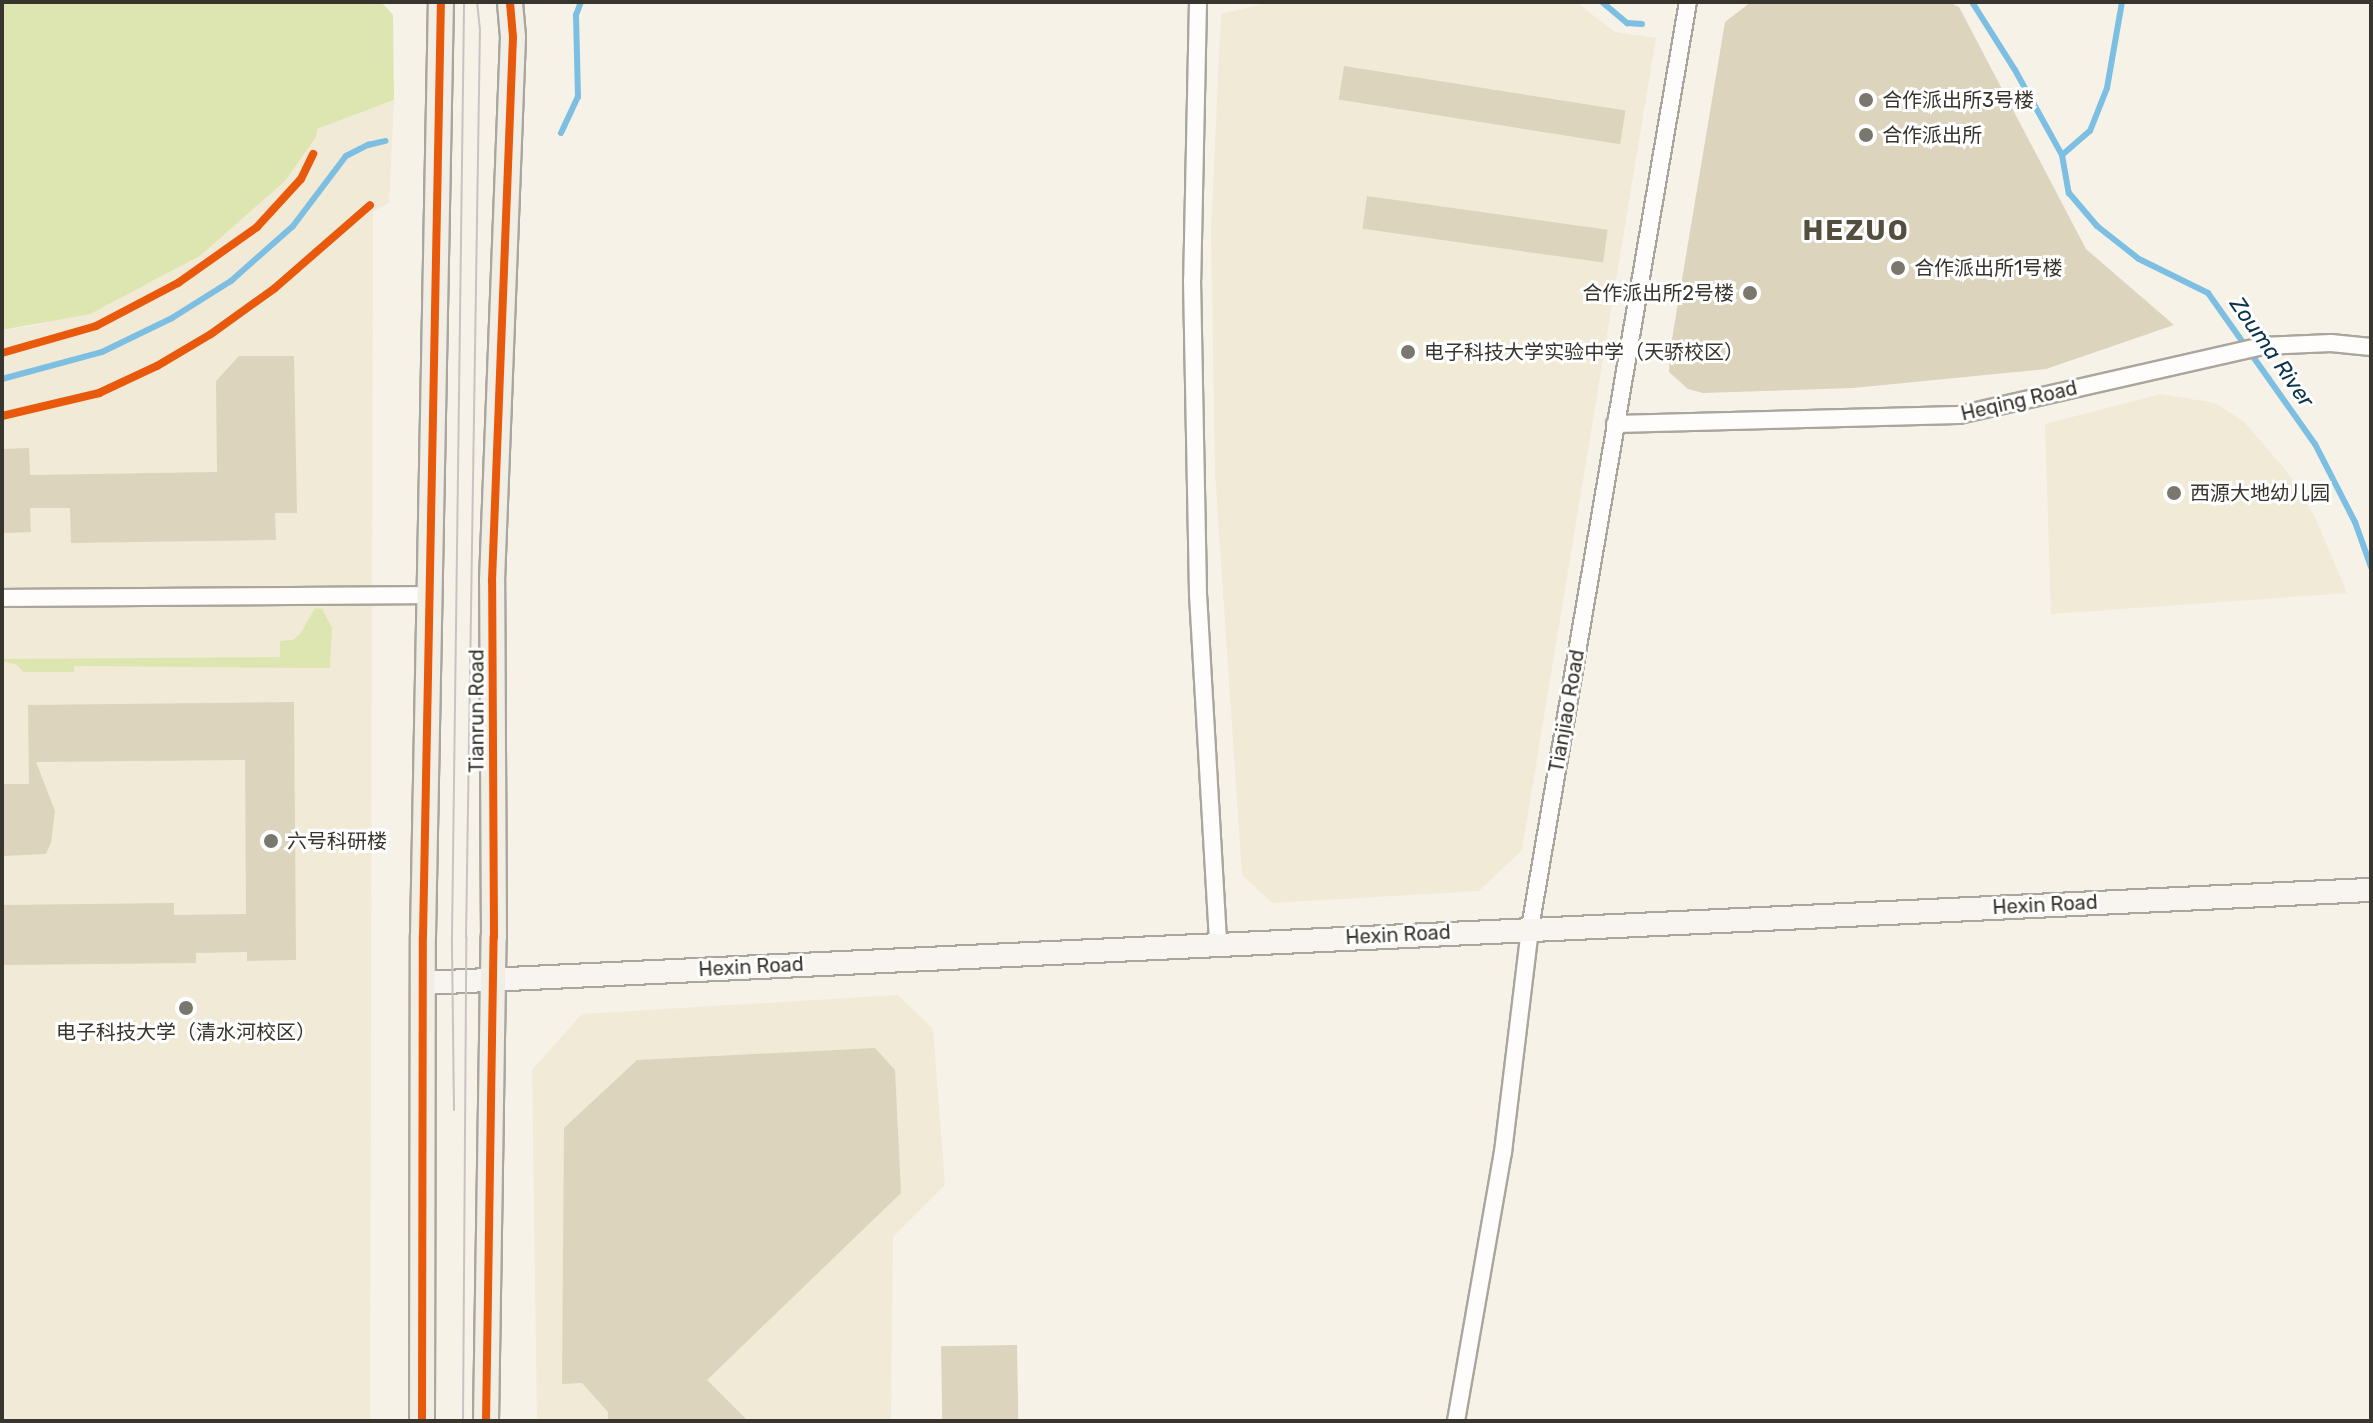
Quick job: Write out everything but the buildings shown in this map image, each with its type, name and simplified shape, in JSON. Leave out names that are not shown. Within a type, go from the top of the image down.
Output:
[{"type":"main road","points":[[422,1421],[429,595],[441,2]]},
{"type":"main road","name":"Tianrun Road","points":[[486,1421],[492,980],[492,581],[513,37],[510,2]]},
{"type":"street","points":[[1198,2],[1192,280],[1198,578],[1218,944]]},
{"type":"street","name":"Tianjiao Road","points":[[1456,1421],[1503,1152],[1530,928],[1688,2]]},
{"type":"street","name":"Heqing Road","points":[[1615,424],[1959,415],[2263,346],[2331,343],[2371,347]]},
{"type":"street","points":[[2,598],[429,595]]},
{"type":"street","name":"Hexin Road","points":[[425,983],[2371,890]]},
{"type":"shaded area","name":"电子科技大学实验中学（天骄校区）","points":[[1271,2],[1576,2],[1615,32],[1656,38],[1522,850],[1479,891],[1272,903],[1242,875],[1215,473],[1211,231],[1221,14]]},
{"type":"shaded area","name":"电子科技大学（清水河校区）","points":[[394,100],[389,203],[373,211],[370,1421],[2,1421],[2,330],[38,325],[144,286],[200,256],[285,181],[317,129]]},
{"type":"shaded area","name":"西源大地幼儿园","points":[[2161,394],[2215,403],[2243,421],[2285,469],[2315,517],[2347,593],[2051,614],[2045,424]]},
{"type":"shaded area","points":[[898,995],[933,1029],[945,1185],[893,1237],[891,1421],[537,1421],[532,1070],[582,1014]]},
{"type":"green space","points":[[2,2],[381,2],[393,15],[394,100],[317,129],[316,137],[285,181],[200,256],[90,314],[2,330]]},
{"type":"green space","points":[[315,608],[322,609],[332,628],[330,668],[74,666],[74,672],[23,672],[17,665],[2,661],[280,657],[280,641],[293,640],[300,634]]},
{"type":"waterway","name":"Zouma River","points":[[561,133],[578,97],[576,15],[581,2]]},
{"type":"waterway","name":"Zouma River","points":[[1602,2],[1627,23],[1642,24]]},
{"type":"waterway","name":"Zouma River","points":[[1972,2],[2015,70],[2062,155],[2069,193],[2097,226],[2139,259],[2208,293],[2315,444],[2355,522],[2371,567]]},
{"type":"waterway","points":[[2062,155],[2090,131],[2107,88],[2122,2]]},
{"type":"waterway","name":"Zouma River","points":[[2,379],[102,352],[172,318],[231,281],[293,226],[346,156],[368,145],[386,141]]},
{"type":"tram line","points":[[454,1110],[452,937],[464,2]]},
{"type":"tram line","points":[[463,1421],[466,937],[480,30],[477,2]]},
{"type":"cycle path","points":[[422,1421],[423,936],[441,2]]},
{"type":"cycle path","points":[[486,1421],[494,937],[492,581],[513,37],[510,2]]},
{"type":"cycle path","points":[[2,353],[96,326],[178,283],[257,227],[301,179],[313,154]]},
{"type":"cycle path","points":[[2,416],[99,393],[157,366],[211,334],[275,288],[370,205]]},
{"type":"place","name":"合作派出所3号楼","points":[[1866,100]]},
{"type":"place","name":"合作派出所","points":[[1866,135]]},
{"type":"place","name":"合作派出所1号楼","points":[[1898,268]]},
{"type":"place","name":"合作派出所2号楼","points":[[1750,293]]},
{"type":"place","name":"电子科技大学实验中学（天骄校区）","points":[[1408,352]]},
{"type":"place","name":"西源大地幼儿园","points":[[2174,493]]},
{"type":"place","name":"六号科研楼","points":[[271,841]]},
{"type":"place","name":"电子科技大学（清水河校区）","points":[[186,1008]]},
{"type":"district","name":"HEZUO","points":[[1856,231]]}]
